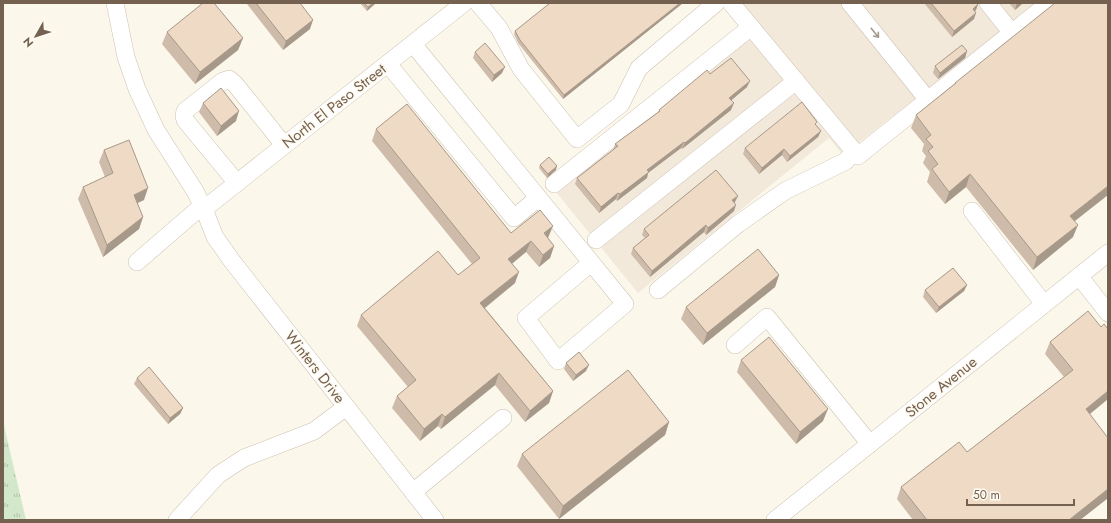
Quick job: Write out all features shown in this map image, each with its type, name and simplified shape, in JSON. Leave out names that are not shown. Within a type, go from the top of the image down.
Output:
[{"type":"street","name":"Winters Drive","points":[[115,3],[126,57],[137,89],[156,130],[204,207],[215,236],[232,261],[435,520]]},
{"type":"street","name":"North El Paso Street","points":[[137,262],[204,207],[237,183],[464,3]]},
{"type":"street","points":[[478,3],[499,28],[521,69],[577,139],[621,104],[639,68],[716,3]]},
{"type":"street","points":[[731,3],[858,156],[1049,3]]},
{"type":"street","points":[[850,3],[928,100]]},
{"type":"street","points":[[988,3],[1012,33]]},
{"type":"street","points":[[554,184],[751,27]]},
{"type":"street","points":[[413,44],[625,304],[558,361],[526,318],[591,263]]},
{"type":"street","points":[[388,64],[514,218],[538,198]]},
{"type":"street","points":[[237,183],[185,120],[184,116],[185,111],[223,81],[229,79],[235,84],[284,146]]},
{"type":"street","points":[[596,240],[796,81]]},
{"type":"street","points":[[658,290],[738,224],[785,191],[846,161],[854,151]]},
{"type":"street","points":[[972,211],[1044,304]]},
{"type":"street","name":"Stone Avenue","points":[[774,520],[1108,253]]},
{"type":"street","points":[[1080,276],[1108,313]]},
{"type":"street","points":[[735,345],[767,317],[870,444]]},
{"type":"street","points":[[176,520],[218,475],[244,458],[314,431],[346,407]]},
{"type":"street","points":[[413,492],[503,418]]},
{"type":"shaded area","points":[[720,3],[1037,3],[843,155],[829,138],[638,293],[556,192],[747,36]]},
{"type":"green space","points":[[3,421],[26,520],[3,520]]},
{"type":"building","points":[[203,3],[214,3],[243,38],[200,72],[167,32]]},
{"type":"building","points":[[256,3],[300,3],[313,20],[286,41]]},
{"type":"building","points":[[364,3],[373,3],[368,7]]},
{"type":"building","points":[[550,3],[680,3],[564,95],[520,40],[515,31]]},
{"type":"building","points":[[931,3],[978,4],[973,9],[976,13],[954,31]]},
{"type":"building","points":[[1055,3],[1108,3],[1108,186],[1070,216],[1078,225],[1037,257],[970,174],[949,192],[932,169],[938,164],[928,151],[933,147],[926,139],[931,135],[916,115]]},
{"type":"building","points":[[485,43],[505,67],[494,75],[475,52]]},
{"type":"building","points":[[962,45],[967,51],[940,73],[935,66]]},
{"type":"building","points":[[731,58],[750,81],[729,98],[734,103],[685,143],[684,142],[647,170],[649,172],[620,194],[618,193],[601,207],[577,178],[618,146],[615,144],[660,111],[659,110],[707,70],[710,74]]},
{"type":"building","points":[[221,88],[239,111],[221,126],[203,103]]},
{"type":"building","points":[[802,102],[817,122],[815,124],[821,131],[790,156],[784,149],[762,168],[745,148]]},
{"type":"building","points":[[407,104],[511,233],[540,210],[553,226],[544,233],[554,246],[543,255],[531,241],[508,259],[519,272],[480,303],[553,391],[530,411],[499,373],[445,417],[442,414],[424,429],[397,396],[416,380],[361,315],[438,251],[458,275],[480,258],[376,129]]},
{"type":"building","points":[[129,140],[148,188],[134,195],[143,217],[107,245],[83,187],[113,173],[104,150]]},
{"type":"building","points":[[549,157],[557,166],[548,174],[540,165]]},
{"type":"building","points":[[716,170],[738,196],[732,200],[736,205],[708,228],[706,225],[652,271],[633,248],[649,235],[644,229]]},
{"type":"building","points":[[758,249],[779,275],[707,333],[686,307]]},
{"type":"building","points":[[953,268],[967,285],[939,307],[925,290]]},
{"type":"building","points":[[1088,311],[1101,327],[1104,324],[1108,329],[1108,391],[1086,409],[1108,438],[1108,489],[1069,520],[927,520],[901,487],[959,442],[967,452],[1073,370],[1050,342]]},
{"type":"building","points":[[769,337],[828,409],[800,432],[741,360]]},
{"type":"building","points":[[579,352],[589,365],[576,375],[566,363]]},
{"type":"building","points":[[149,367],[183,408],[170,418],[137,378]]},
{"type":"building","points":[[628,370],[669,422],[563,506],[522,454]]}]
